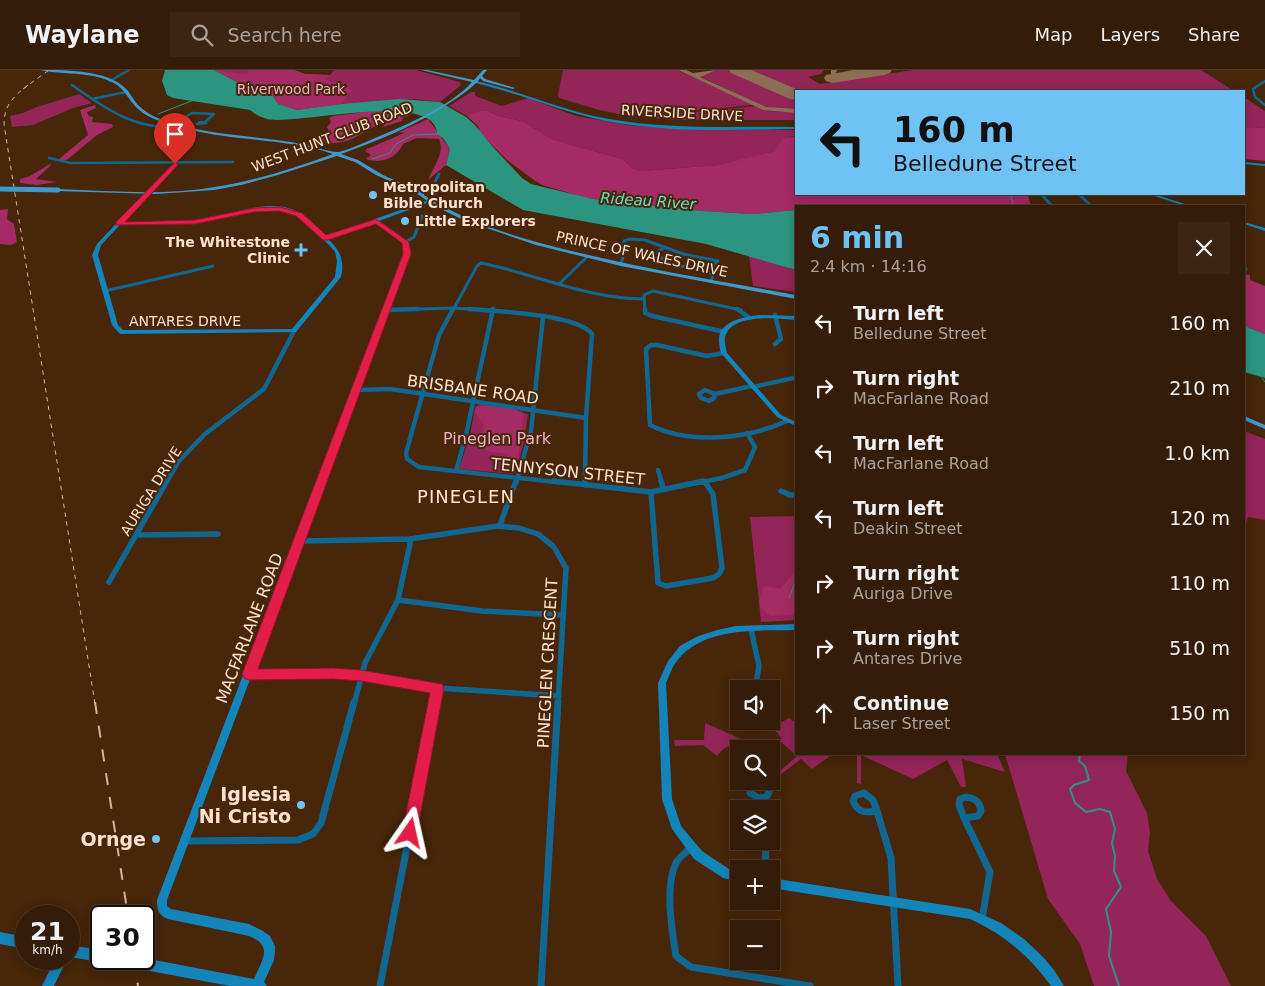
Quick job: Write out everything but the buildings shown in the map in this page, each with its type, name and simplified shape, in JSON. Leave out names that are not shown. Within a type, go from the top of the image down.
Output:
[{"type":"main road","name":"PRINCE OF WALES DRIVE","points":[[43,70],[88,75],[110,80],[120,85],[140,110],[175,125],[213,133],[300,144],[335,151],[466,219],[538,244],[621,264],[795,297]]},
{"type":"main road","points":[[423,70],[454,77],[476,78]]},
{"type":"main road","points":[[430,70],[454,77],[476,78],[513,88]]},
{"type":"main road","points":[[434,110],[485,70]]},
{"type":"main road","points":[[434,110],[460,96],[476,78]]},
{"type":"main road","points":[[466,91],[477,86],[495,86]]},
{"type":"main road","name":"WEST HUNT CLUB ROAD","points":[[335,151],[372,140],[434,110]]},
{"type":"main road","name":"WEST HUNT CLUB ROAD","points":[[0,188],[198,191],[237,186],[281,175],[335,151],[404,125]]},
{"type":"main road","points":[[335,151],[386,131]]},
{"type":"main road","points":[[358,164],[349,155],[348,151],[372,140]]},
{"type":"main road","name":"PRINCE OF WALES DRIVE","points":[[271,141],[326,154],[335,151]]},
{"type":"main road","points":[[306,149],[316,154],[313,161],[335,159],[358,164]]},
{"type":"main road","name":"WEST HUNT CLUB ROAD","points":[[313,161],[326,154]]},
{"type":"main road","name":"PRINCE OF WALES DRIVE","points":[[358,164],[381,175]]},
{"type":"main road","points":[[1245,418],[1265,428]]},
{"type":"street","points":[[110,80],[125,74],[129,70]]},
{"type":"street","name":"RIVERSIDE DRIVE","points":[[476,78],[495,86],[556,104],[587,112],[639,121],[682,124],[795,126]]},
{"type":"street","points":[[1265,82],[1258,84],[1253,89],[1255,97],[1265,105]]},
{"type":"street","points":[[72,85],[92,99],[149,126],[164,128],[175,125],[192,113],[214,114],[205,122]]},
{"type":"street","name":"RIVERSIDE DRIVE","points":[[513,88],[522,93]]},
{"type":"street","points":[[92,99],[126,92]]},
{"type":"street","points":[[49,158],[63,162],[233,162]]},
{"type":"street","points":[[149,191],[176,163]]},
{"type":"street","points":[[1245,164],[1265,166]]},
{"type":"street","points":[[418,193],[432,188],[439,174]]},
{"type":"street","name":"ANTARES DRIVE","points":[[149,191],[98,245],[96,251],[97,261],[115,325],[120,331],[128,334],[294,331]]},
{"type":"street","points":[[1042,195],[1051,205]]},
{"type":"street","points":[[1080,195],[1090,205]]},
{"type":"street","points":[[1153,195],[1186,205]]},
{"type":"street","points":[[325,238],[432,201]]},
{"type":"street","name":"AURIGA DRIVE","points":[[109,582],[179,461],[198,440],[264,389],[294,331],[334,282],[340,269],[339,254],[325,238],[299,215],[280,209],[254,210],[195,222],[118,224]]},
{"type":"street","points":[[376,221],[406,242],[414,237],[422,216]]},
{"type":"street","points":[[1245,223],[1265,230]]},
{"type":"street","points":[[621,264],[624,242],[627,239],[643,239],[682,254],[718,260],[706,269]]},
{"type":"street","name":"MACFARLANE ROAD","points":[[259,986],[270,949],[268,940],[260,934],[249,930],[168,914],[162,909],[162,900],[300,541],[407,254],[406,242]]},
{"type":"street","points":[[665,247],[658,252],[657,256],[681,266],[706,269],[713,276],[711,281]]},
{"type":"street","points":[[559,284],[588,256]]},
{"type":"street","points":[[421,394],[438,335],[477,266],[481,263],[559,284],[626,299],[644,299]]},
{"type":"street","points":[[106,291],[213,266]]},
{"type":"street","points":[[724,332],[645,313],[644,295],[653,291],[733,308],[741,310],[750,318]]},
{"type":"street","points":[[386,310],[493,309],[518,312],[585,327],[592,334],[586,418],[585,486]]},
{"type":"street","points":[[456,471],[493,309]]},
{"type":"street","points":[[775,316],[780,339],[775,344]]},
{"type":"street","points":[[795,318],[775,316],[750,318],[733,324],[724,332],[722,337],[724,353],[752,387],[779,416],[795,424]]},
{"type":"street","points":[[500,525],[517,479],[529,437],[543,317]]},
{"type":"street","points":[[724,353],[707,356],[656,345],[651,345],[646,349],[650,426],[657,431],[696,437],[771,429],[787,421]]},
{"type":"street","points":[[715,394],[793,378]]},
{"type":"street","name":"BRISBANE ROAD","points":[[356,390],[390,390],[586,418]]},
{"type":"street","name":"TENNYSON STREET","points":[[421,394],[406,453],[407,459],[419,467],[517,479],[651,492],[663,488],[705,482],[745,470],[755,447],[747,433]]},
{"type":"street","points":[[658,470],[663,488]]},
{"type":"street","points":[[651,492],[658,582],[666,586],[713,578],[719,574],[722,568],[713,494],[705,482]]},
{"type":"street","points":[[782,491],[795,495]]},
{"type":"street","name":"PINEGLEN CRESCENT","points":[[300,541],[411,538],[500,525],[524,529],[541,536],[560,553],[566,568],[541,986]]},
{"type":"street","points":[[136,535],[218,534]]},
{"type":"street","points":[[186,841],[298,840],[313,834],[321,823],[365,663],[398,600],[411,538]]},
{"type":"street","points":[[398,600],[482,611],[562,615]]},
{"type":"street","points":[[730,873],[698,855],[691,847],[677,829],[667,799],[662,692],[666,671],[680,652],[701,638],[725,630],[795,627]]},
{"type":"street","points":[[751,629],[759,666],[757,680]]},
{"type":"street","points":[[249,674],[319,672],[361,675],[438,688],[559,696]]},
{"type":"street","points":[[380,986],[438,688]]},
{"type":"street","points":[[749,790],[753,796],[759,798],[766,797]]},
{"type":"street","points":[[766,800],[770,790]]},
{"type":"street","points":[[876,811],[890,848],[898,986]]},
{"type":"street","points":[[964,818],[990,872],[982,919]]},
{"type":"street","points":[[691,847],[678,862],[671,882],[676,956],[692,967],[810,986]]},
{"type":"street","points":[[780,884],[957,911],[982,919],[1018,940],[1034,953],[1058,986]]},
{"type":"street","points":[[0,938],[15,941]]},
{"type":"street","points":[[155,966],[259,986]]},
{"type":"street","points":[[48,986],[56,970]]},
{"type":"green space","points":[[214,70],[294,70],[305,74],[330,75],[334,70],[416,70],[460,82],[461,85],[440,102],[414,99],[341,104],[351,90],[273,96]]},
{"type":"green space","name":"Riverwood Park","points":[[214,70],[245,74],[249,73],[248,70],[294,70],[305,74],[330,75],[325,79],[352,90],[341,104],[297,110],[278,104],[273,96],[260,94]]},
{"type":"green space","points":[[563,70],[677,70],[754,105],[680,112],[678,109],[673,108],[670,110],[676,113],[624,115],[559,98]]},
{"type":"green space","points":[[716,70],[732,70],[795,97],[795,110],[767,108],[699,76]]},
{"type":"green space","points":[[742,70],[824,70],[821,74],[808,77],[820,84],[913,70],[1201,70],[1232,90],[795,90],[795,93]]},
{"type":"green space","points":[[471,92],[475,92],[475,96],[502,106],[528,98],[576,116],[633,126],[690,129],[795,130],[795,136],[790,137],[775,151],[746,159],[719,165],[640,171],[632,168],[623,159],[552,139],[522,121],[498,116],[486,110],[467,116],[449,106]]},
{"type":"green space","points":[[79,94],[92,103],[73,108],[33,125],[12,127],[10,116]]},
{"type":"green space","points":[[1245,98],[1265,111],[1265,128],[1245,127]]},
{"type":"green space","points":[[95,105],[96,108],[87,112],[89,116],[93,117],[92,122],[112,124],[113,127],[97,135],[68,159],[63,161],[59,159],[88,135],[80,110]]},
{"type":"green space","points":[[756,106],[769,111],[795,112],[795,120],[677,120],[640,117]]},
{"type":"green space","points":[[380,110],[412,114],[403,118],[402,121],[383,127],[385,123],[382,123],[346,141],[329,143],[320,141],[329,131],[327,127],[331,122],[329,118]]},
{"type":"green space","points":[[486,110],[498,116],[522,121],[552,139],[623,159],[632,168],[640,171],[719,165],[775,151],[783,139],[795,136],[795,195],[1026,195],[1031,205],[795,205],[795,210],[753,214],[701,211],[586,198],[542,185],[507,160],[480,133],[478,126],[467,116]]},
{"type":"green space","points":[[428,119],[450,149],[446,165],[428,180],[440,155],[439,139],[417,138],[403,144],[388,159],[377,161],[366,159],[371,155],[365,151],[367,149],[404,133],[399,132]]},
{"type":"green space","points":[[1245,127],[1265,128],[1265,161],[1245,159]]},
{"type":"green space","points":[[50,164],[36,179],[57,182],[37,185],[20,183],[20,179],[30,176]]},
{"type":"green space","points":[[8,209],[7,219],[14,224],[17,242],[11,245],[0,244],[0,210]]},
{"type":"green space","points":[[749,256],[795,270],[795,292],[753,286]]},
{"type":"green space","points":[[1245,274],[1250,275],[1250,280],[1265,286],[1265,334],[1245,326]]},
{"type":"green space","name":"Pineglen Park","points":[[480,404],[528,414],[524,442],[516,472],[513,474],[459,469],[470,435],[475,407]]},
{"type":"green space","points":[[484,405],[512,408],[524,413],[518,459],[512,472],[507,472],[505,467],[508,454],[487,451],[479,444],[484,426],[475,411],[476,408]]},
{"type":"green space","points":[[1245,431],[1265,439],[1265,520],[1248,517],[1245,528]]},
{"type":"green space","points":[[795,516],[795,620],[761,622],[750,517]]},
{"type":"green space","points":[[795,571],[795,615],[770,616],[760,607],[760,596],[764,586],[780,589]]},
{"type":"green space","points":[[789,718],[795,722],[795,754],[780,740],[730,740],[730,746],[722,750],[717,756],[703,745],[675,746],[674,740],[704,740],[705,723],[741,739],[782,739],[775,730],[780,730],[780,721],[782,722]]},
{"type":"green space","points":[[796,755],[857,755],[830,756],[812,769],[801,759],[780,775],[780,771],[797,756]]},
{"type":"green space","points":[[857,755],[861,755],[861,784],[857,783]]},
{"type":"green space","points":[[861,755],[997,755],[1005,772],[962,759],[966,787],[961,787],[947,760],[913,779]]},
{"type":"green space","points":[[1005,755],[1128,755],[1126,771],[1147,813],[1150,833],[1148,851],[1157,879],[1171,901],[1206,936],[1231,986],[1094,986],[1080,944],[1048,899]]},
{"type":"water","name":"Rideau River","points":[[165,70],[214,70],[260,94],[273,96],[278,104],[297,110],[400,99],[440,102],[466,117],[475,125],[522,178],[531,184],[593,199],[701,211],[753,214],[795,210],[795,270],[706,244],[523,210],[446,165],[450,149],[443,138],[437,134],[431,121],[414,114],[390,111],[283,120],[267,119],[250,110],[173,98],[167,95],[162,81]]},
{"type":"water","points":[[1245,326],[1265,334],[1265,378],[1245,372]]},
{"type":"waterway","points":[[158,114],[194,100]]},
{"type":"waterway","points":[[372,159],[390,153],[396,144],[413,135],[437,134]]},
{"type":"waterway","points":[[1010,195],[1014,205]]},
{"type":"waterway","points":[[1262,378],[1265,382]]},
{"type":"waterway","points":[[789,598],[795,583]]},
{"type":"waterway","points":[[1080,755],[1079,761],[1085,766],[1089,780],[1074,785],[1070,789],[1075,803],[1086,812],[1100,809],[1110,812],[1115,829],[1112,843],[1115,856],[1114,871],[1121,887],[1106,909],[1111,932],[1109,956],[1119,986]]},
{"type":"taxiway","points":[[681,70],[765,109],[795,111]]},
{"type":"taxiway","points":[[693,75],[713,70]]},
{"type":"taxiway","points":[[738,70],[746,73]]},
{"type":"taxiway","points":[[834,70],[833,74],[847,77],[876,71]]},
{"type":"runway","points":[[737,70],[795,95]]},
{"type":"runway","points":[[832,78],[884,70]]},
{"type":"railway","points":[[23,89],[49,70]]},
{"type":"railway","points":[[23,89],[28,85]]},
{"type":"railway","points":[[23,89],[8,106],[4,117],[4,124],[95,704]]},
{"type":"railway","points":[[95,702],[126,905]]},
{"type":"railway","points":[[136,970],[138,986]]},
{"type":"place","name":"Metropolitan Bible Church","points":[[373,195]]},
{"type":"place","name":"Little Explorers","points":[[405,221]]},
{"type":"place","name":"The Whitestone Clinic","points":[[301,250]]},
{"type":"place","name":"Iglesia Ni Cristo","points":[[301,805]]},
{"type":"place","name":"Ornge","points":[[156,839]]},
{"type":"district","name":"PINEGLEN","points":[[466,497]]},
{"type":"route","points":[[175,164],[118,224],[195,222],[272,208],[287,210],[299,215],[325,238],[376,221],[396,233],[406,242],[407,254],[249,674],[319,672],[361,675],[438,688],[410,833]]}]
